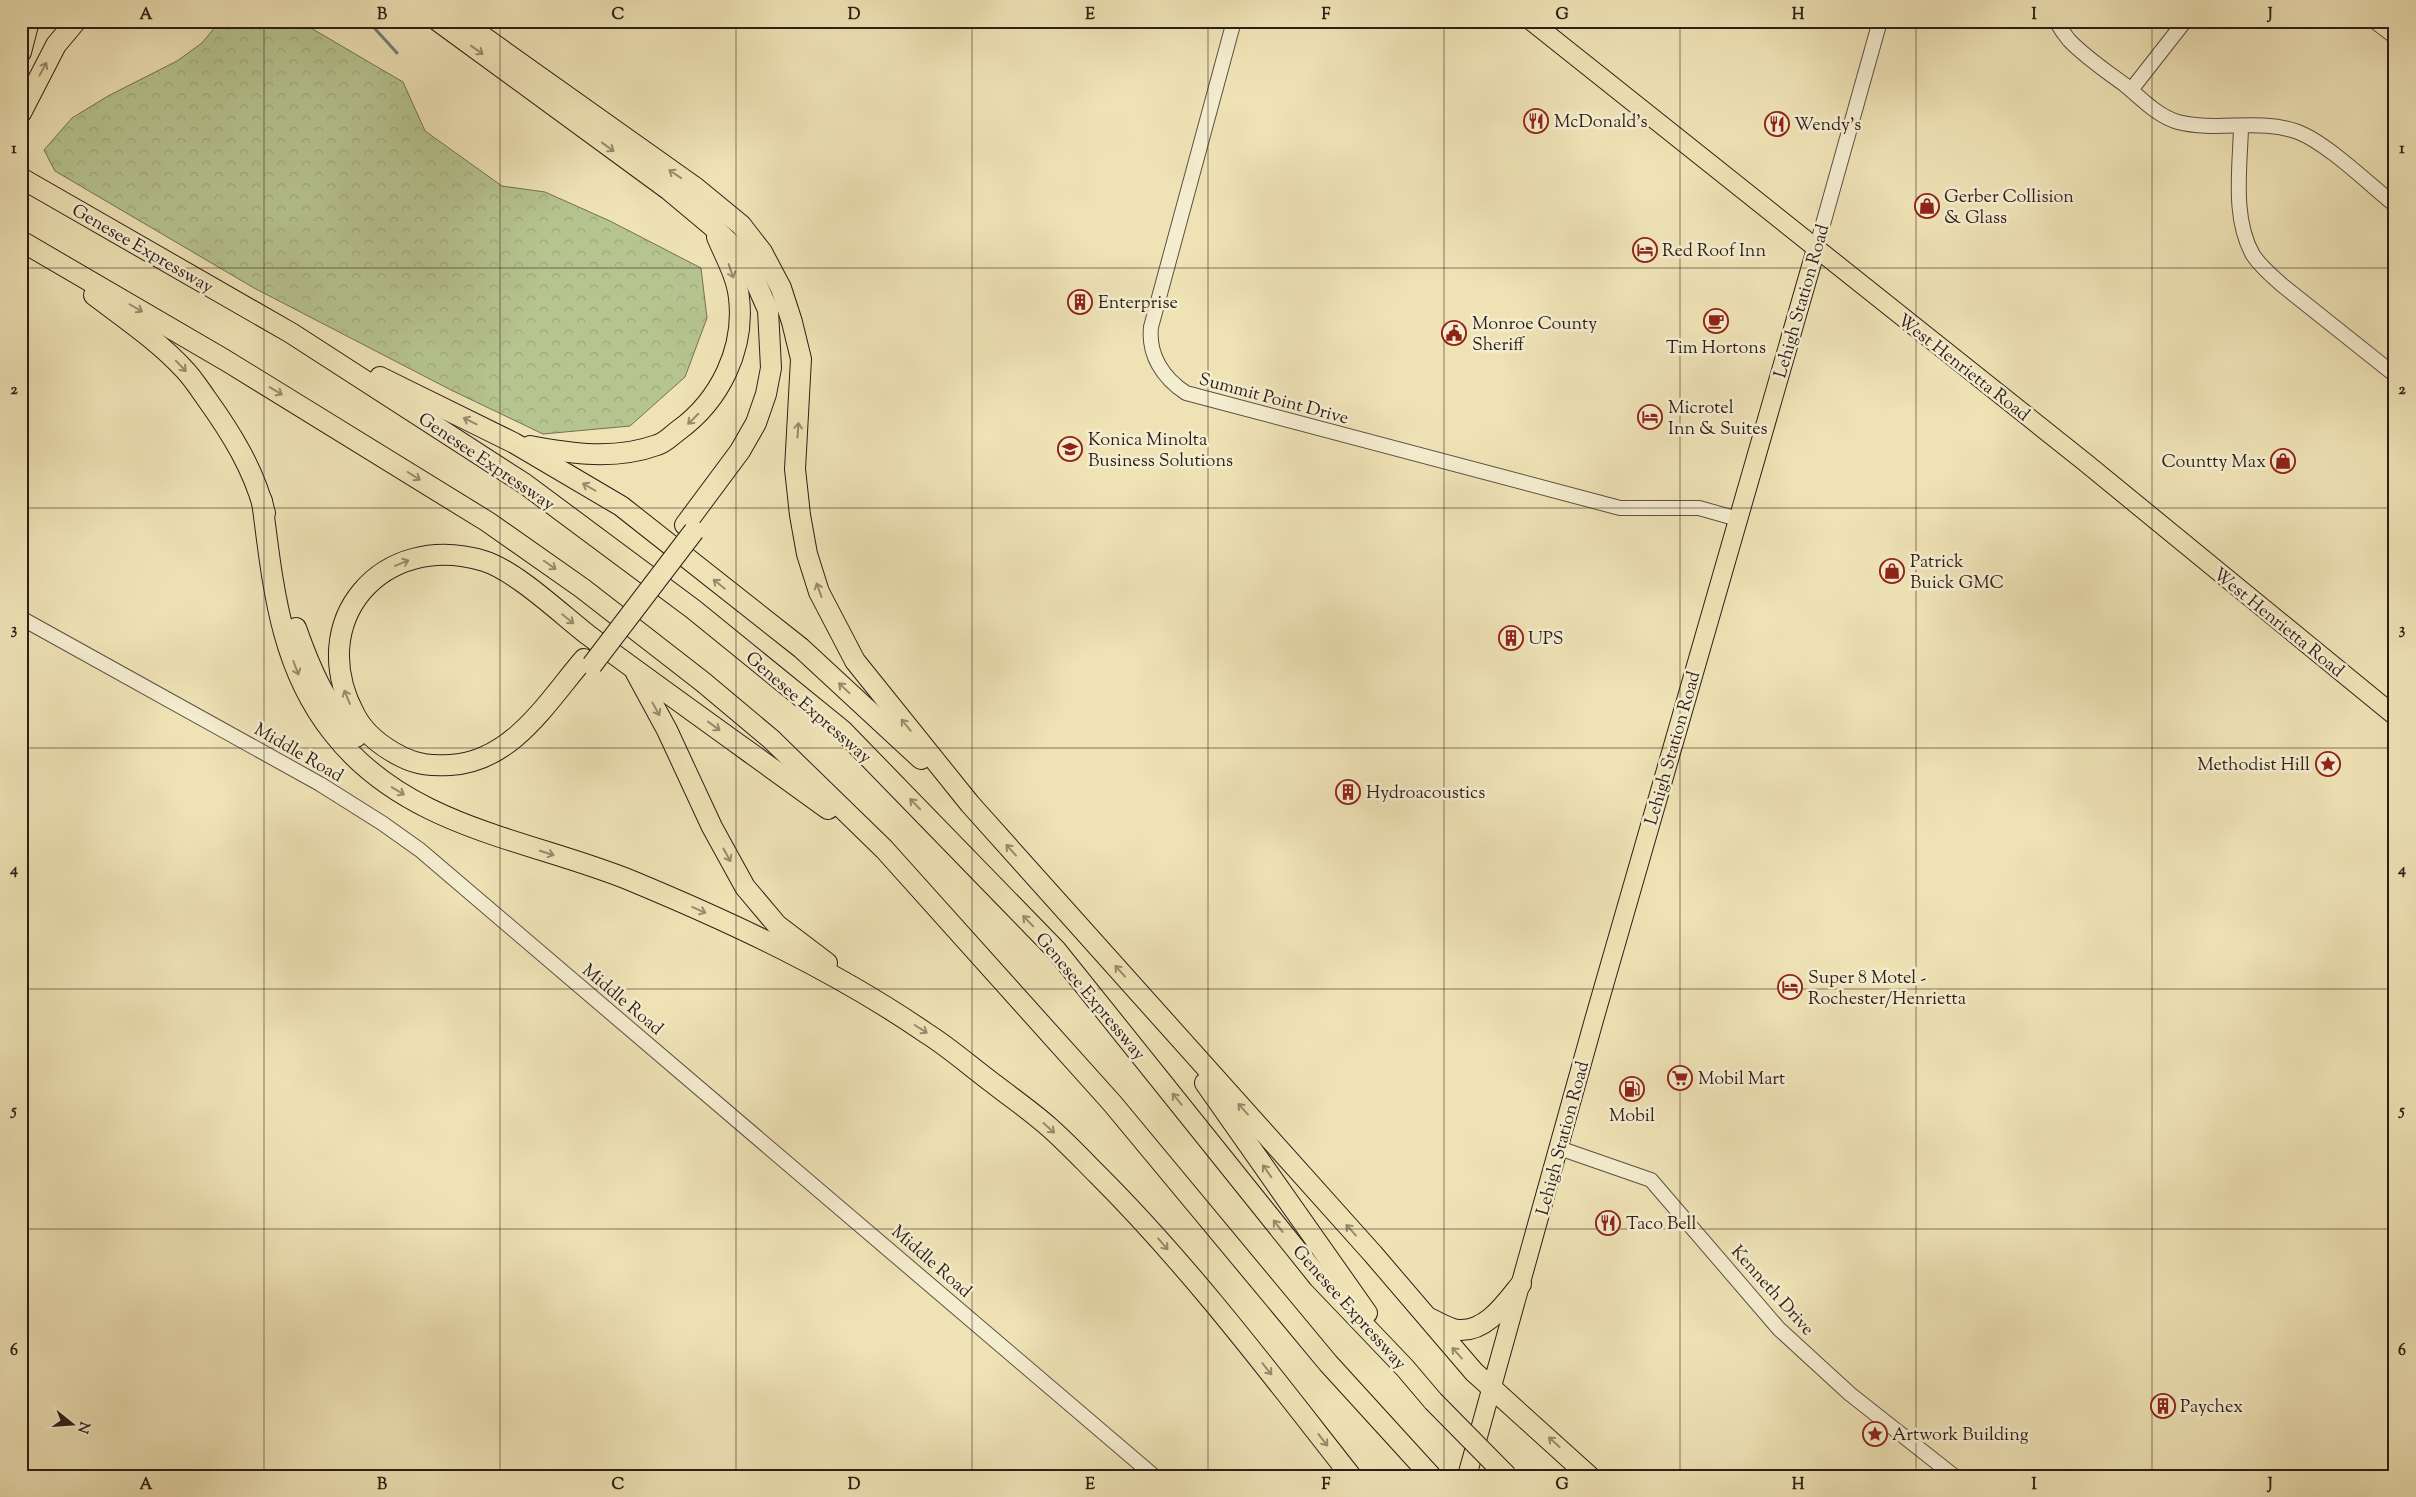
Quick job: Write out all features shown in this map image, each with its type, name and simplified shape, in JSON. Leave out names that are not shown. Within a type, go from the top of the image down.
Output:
[{"type":"highway","points":[[21,52],[29,21]]},
{"type":"highway","points":[[21,113],[56,45],[76,21]]},
{"type":"highway","points":[[438,21],[669,190],[712,226],[741,254],[768,310],[771,368],[766,394],[756,423],[740,451],[689,528]]},
{"type":"highway","points":[[461,21],[714,202],[741,225],[762,252],[781,288],[801,359],[795,469],[807,554],[819,592],[855,661],[970,804],[1373,1254],[1424,1316],[1474,1372],[1589,1476]]},
{"type":"highway","name":"Genesee Expressway","points":[[26,181],[291,333],[525,484],[693,609],[842,730],[1056,950],[1319,1278],[1405,1368],[1433,1401],[1507,1476]]},
{"type":"highway","points":[[28,244],[158,345],[184,369],[228,429],[247,462],[262,501],[290,612],[312,673],[329,702],[370,752],[394,767],[418,775],[444,779],[489,770],[511,757],[530,742],[689,528],[750,455],[766,427],[776,399],[782,367],[778,308],[770,282],[757,256],[714,202]]},
{"type":"highway","points":[[514,443],[563,452],[615,455],[660,445],[690,423],[706,405],[725,378],[735,351],[740,322],[740,296],[731,267],[712,226]]},
{"type":"highway","points":[[28,244],[225,360],[488,522],[582,588],[703,682],[771,739],[884,850],[1112,1103],[1328,1363],[1428,1473]]},
{"type":"highway","points":[[291,333],[514,443],[621,506],[801,648],[970,804]]},
{"type":"highway","points":[[262,501],[278,613],[295,670],[333,733],[358,760],[392,788],[436,813],[485,833],[627,879],[752,933],[879,1003],[928,1034],[1048,1126],[1140,1218],[1198,1283],[1351,1476]]},
{"type":"highway","points":[[588,662],[525,729],[502,749],[477,762],[431,766],[411,761],[391,752],[371,736],[361,724],[344,693],[339,673],[338,652],[344,622],[354,601],[367,583],[391,568],[417,557],[451,556],[485,562],[515,579],[632,667],[884,850]]},
{"type":"highway","points":[[632,667],[667,730],[712,827],[745,887],[777,925],[879,1003]]},
{"type":"highway","points":[[1152,1008],[1405,1368]]},
{"type":"highway","points":[[1424,1316],[1456,1330],[1470,1329],[1486,1322],[1521,1284]]},
{"type":"main road","name":"West Henrietta Road","points":[[1531,21],[2086,464],[2395,716]]},
{"type":"main road","name":"Lehigh Station Road","points":[[1467,1476],[1816,249]]},
{"type":"street","name":"Summit Point Drive","points":[[1234,21],[1151,327],[1152,350],[1166,378],[1186,394],[1620,508],[1700,508],[1738,518]]},
{"type":"street","name":"Lehigh Station Road","points":[[1816,249],[1880,21]]},
{"type":"street","points":[[2056,21],[2069,40],[2147,104],[2178,122],[2241,127],[2287,128],[2305,135],[2321,146],[2395,205]]},
{"type":"street","points":[[2131,90],[2185,21]]},
{"type":"street","points":[[2374,21],[2395,37]]},
{"type":"street","points":[[2241,127],[2240,208],[2245,234],[2254,256],[2264,270],[2282,286],[2395,375]]},
{"type":"street","name":"Middle Road","points":[[21,618],[320,784],[382,823],[420,850],[1154,1476]]},
{"type":"street","name":"Kenneth Drive","points":[[1559,1148],[1651,1180],[1779,1328],[1850,1394],[1954,1476]]},
{"type":"green space","points":[[220,21],[299,21],[403,82],[425,131],[502,186],[545,192],[610,221],[701,268],[707,318],[685,377],[630,426],[543,434],[451,390],[254,288],[55,171],[44,150],[72,118],[108,96],[177,61],[202,43]]},
{"type":"waterway","points":[[368,21],[397,53]]},
{"type":"place","name":"McDonald's","points":[[1536,121]]},
{"type":"place","name":"Wendy's","points":[[1777,124]]},
{"type":"place","name":"Gerber Collision & Glass","points":[[1927,206]]},
{"type":"place","name":"Red Roof Inn","points":[[1645,250]]},
{"type":"place","name":"Enterprise","points":[[1080,302]]},
{"type":"place","name":"Tim Hortons","points":[[1716,321]]},
{"type":"place","name":"Monroe County Sheriff","points":[[1454,333]]},
{"type":"place","name":"Microtel Inn & Suites","points":[[1650,417]]},
{"type":"place","name":"Konica Minolta Business Solutions","points":[[1070,449]]},
{"type":"place","name":"Countty Max","points":[[2283,461]]},
{"type":"place","name":"Patrick Buick GMC","points":[[1892,571]]},
{"type":"place","name":"UPS","points":[[1511,638]]},
{"type":"place","name":"Methodist Hill","points":[[2328,764]]},
{"type":"place","name":"Hydroacoustics","points":[[1348,792]]},
{"type":"place","name":"Super 8 Motel - Rochester/Henrietta","points":[[1790,987]]},
{"type":"place","name":"Mobil Mart","points":[[1680,1078]]},
{"type":"place","name":"Mobil","points":[[1632,1089]]},
{"type":"place","name":"Taco Bell","points":[[1608,1223]]},
{"type":"place","name":"Paychex","points":[[2163,1406]]},
{"type":"place","name":"Artwork Building","points":[[1875,1434]]}]
